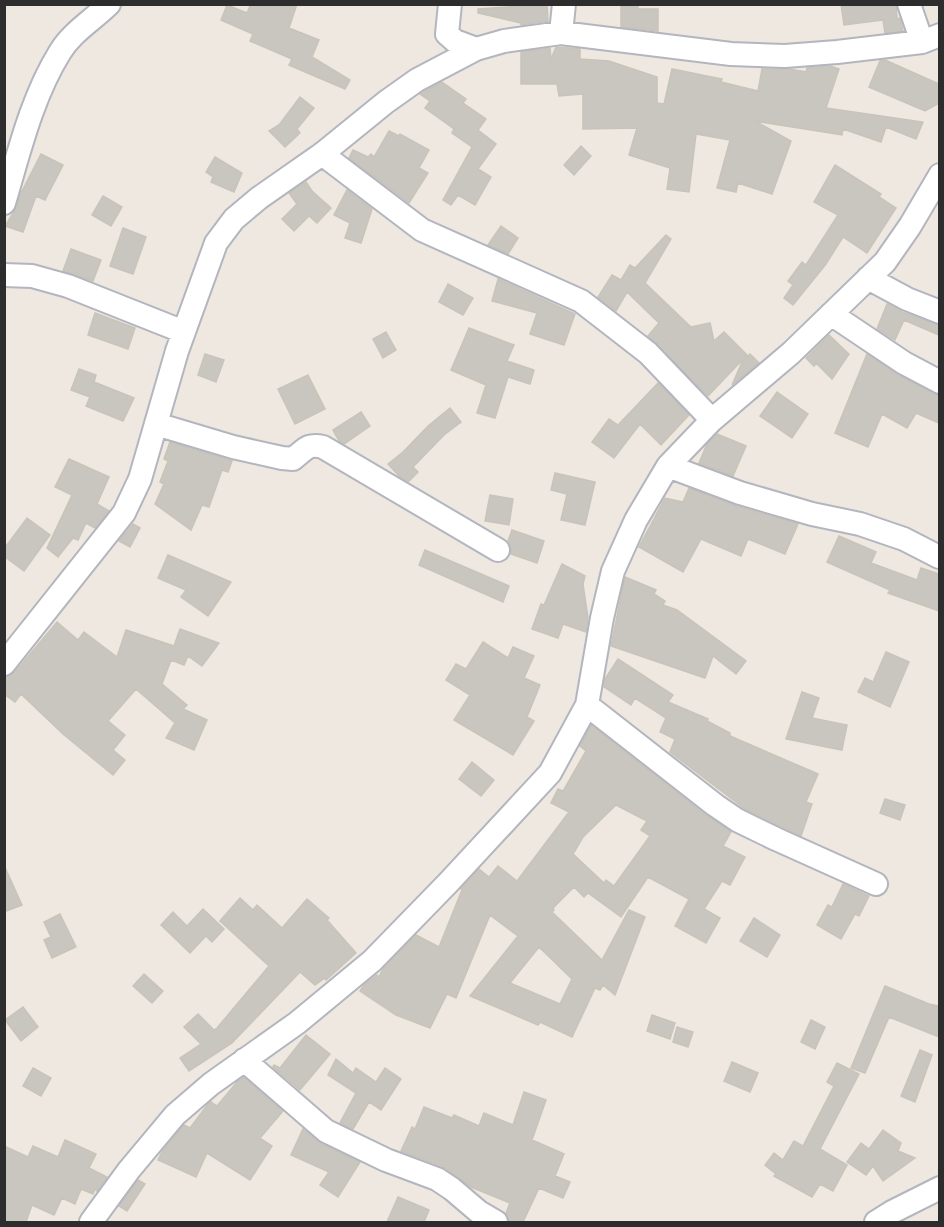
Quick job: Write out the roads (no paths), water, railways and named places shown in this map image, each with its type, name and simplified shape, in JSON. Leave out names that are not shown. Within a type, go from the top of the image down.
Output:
[{"type":"street","points":[[4,203],[23,137],[43,87],[61,51],[109,4]]},
{"type":"street","points":[[450,4],[447,34],[455,41],[476,49]]},
{"type":"street","points":[[561,33],[564,4]]},
{"type":"street","points":[[4,664],[124,513],[140,479],[184,332],[216,243],[234,219],[259,198],[322,154],[393,96],[433,71],[476,49],[561,33],[731,54],[785,56],[837,52],[931,38],[909,4]]},
{"type":"street","points":[[322,154],[422,230],[581,301],[648,353],[712,420]]},
{"type":"street","points":[[91,1222],[129,1170],[175,1115],[211,1084],[297,1023],[372,961],[441,891],[550,773],[587,705],[602,618],[613,571],[636,520],[668,466],[712,420],[791,353],[885,262],[900,242],[939,175]]},
{"type":"street","points":[[4,275],[32,276],[68,286],[184,332]]},
{"type":"street","points":[[868,278],[907,299],[939,312]]},
{"type":"street","points":[[831,314],[895,357],[939,382]]},
{"type":"street","points":[[156,424],[233,447],[282,458],[293,459],[314,444],[323,447],[498,550]]},
{"type":"street","points":[[668,466],[740,493],[812,514],[860,524],[904,538],[939,557]]},
{"type":"street","points":[[587,705],[737,820],[876,884]]},
{"type":"street","points":[[244,1060],[326,1131],[386,1160],[437,1179],[478,1212],[496,1222]]},
{"type":"street","points":[[876,1222],[939,1188]]}]
